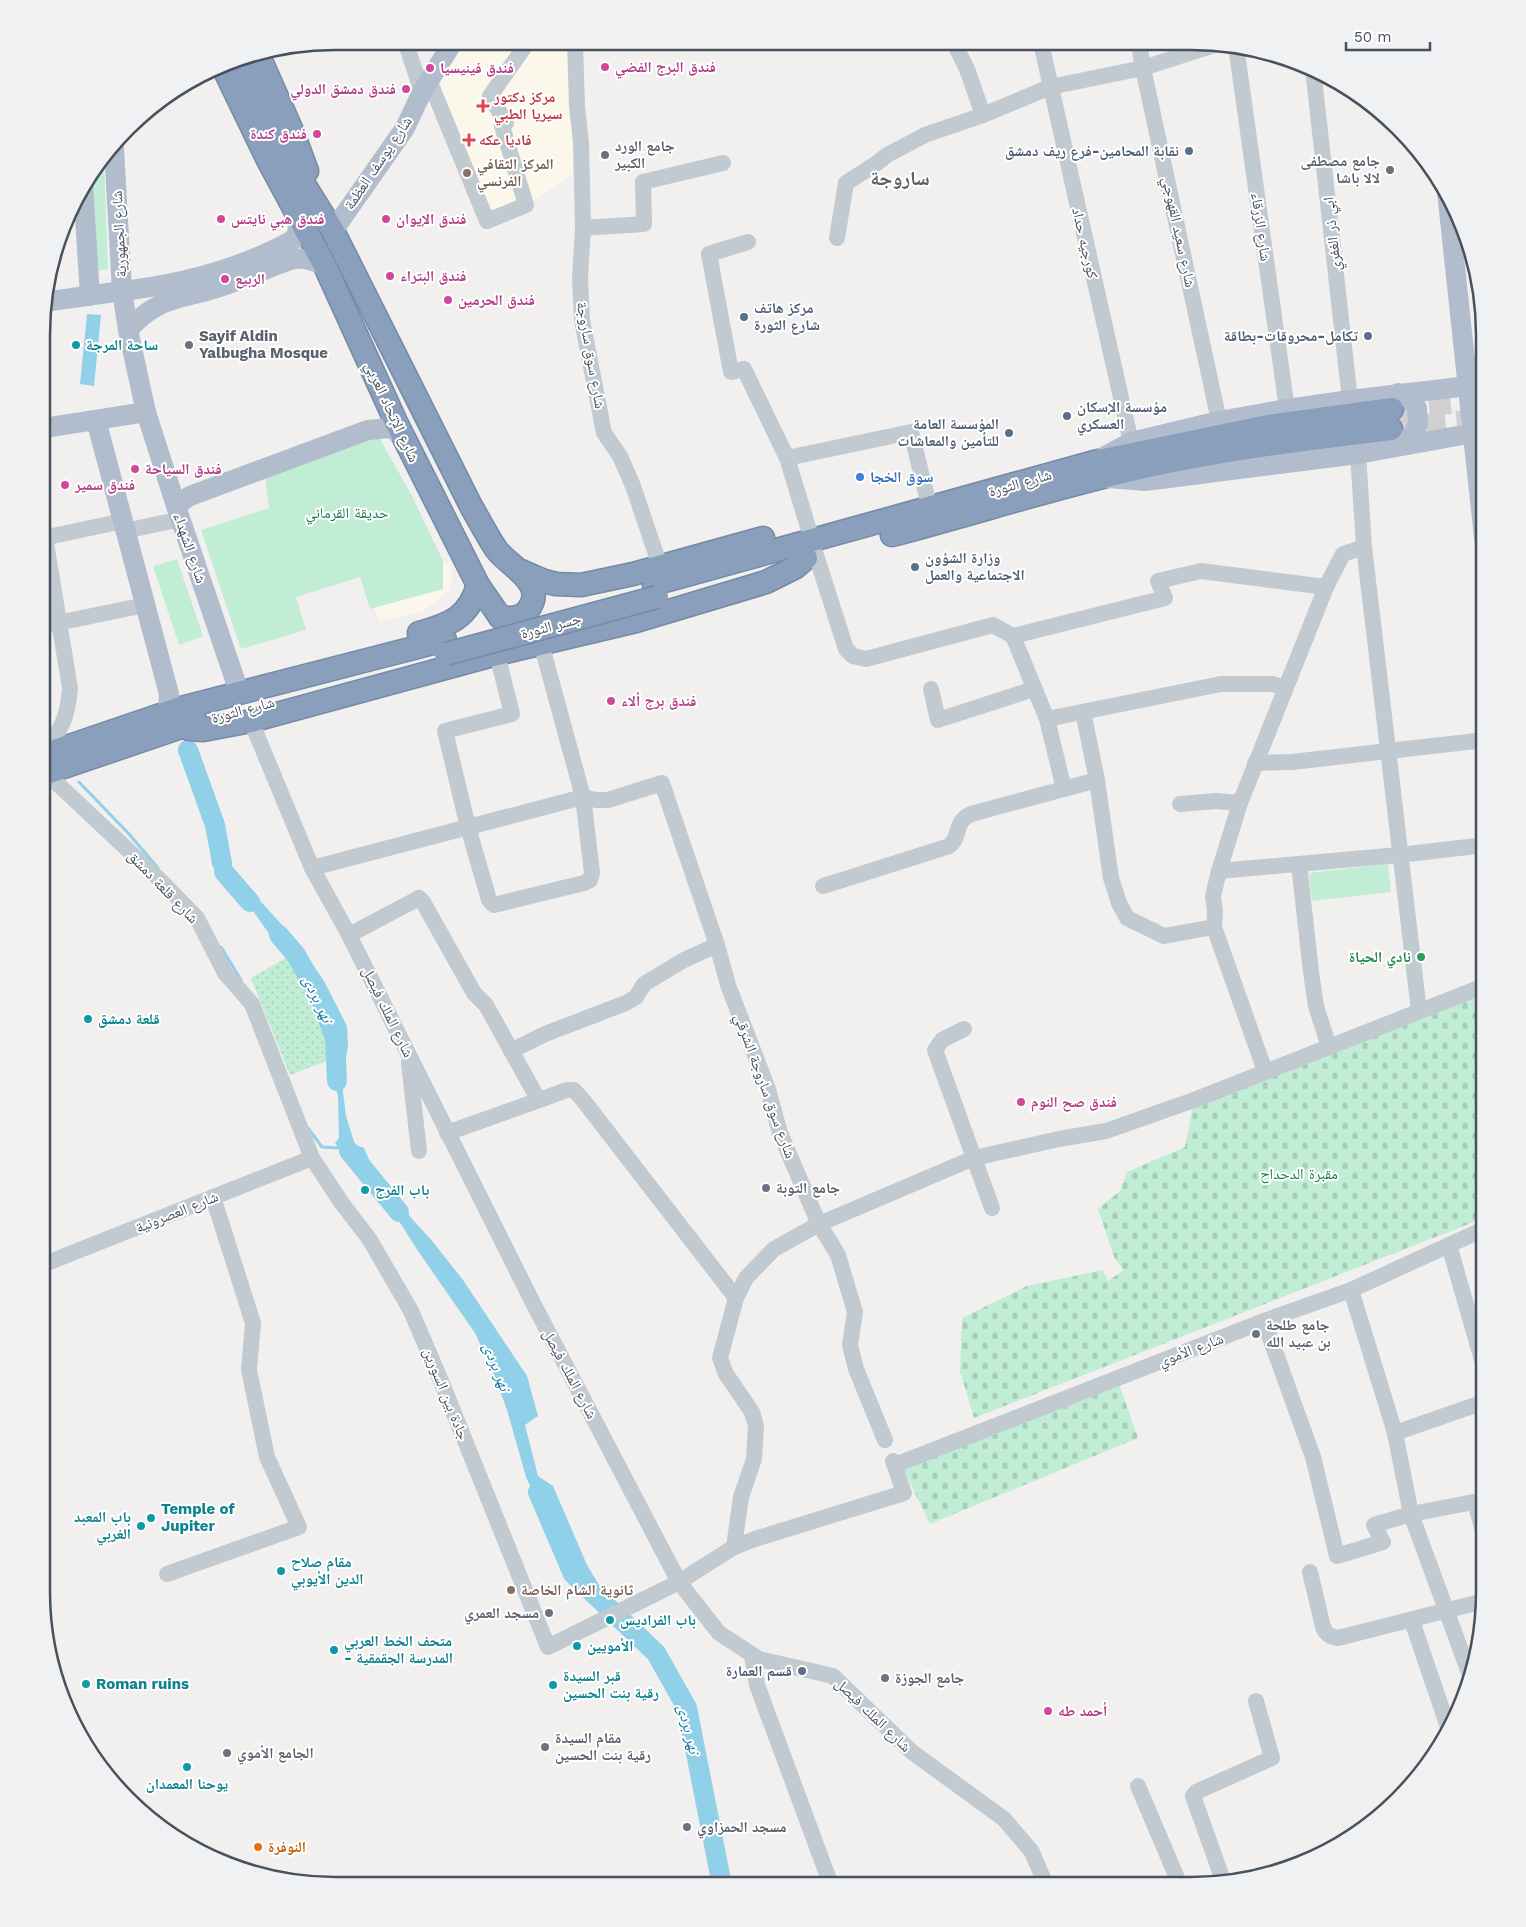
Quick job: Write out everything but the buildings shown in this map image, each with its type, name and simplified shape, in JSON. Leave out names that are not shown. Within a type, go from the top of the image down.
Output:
[{"type":"highway","points":[[261,60],[293,133],[321,210]]},
{"type":"highway","points":[[240,67],[275,155]]},
{"type":"highway","points":[[226,72],[275,155]]},
{"type":"highway","name":"شارع الإتحاد العربي","points":[[275,155],[321,210],[471,506],[497,550],[521,571]]},
{"type":"highway","name":"شارع الإتحاد العربي","points":[[275,155],[299,220],[325,266],[401,433],[478,585],[500,617],[529,640],[541,644]]},
{"type":"highway","name":"شارع الثورة","points":[[811,551],[930,509],[1097,470],[1268,426],[1395,419]]},
{"type":"highway","name":"شارع الثورة","points":[[655,591],[811,551],[1097,470]]},
{"type":"highway","points":[[449,646],[251,721],[196,730],[177,715],[200,694],[236,683],[449,646],[497,654],[596,631],[655,591],[775,534],[792,534],[811,551]]},
{"type":"highway","points":[[521,571],[556,584],[581,585],[633,574],[655,591]]},
{"type":"highway","points":[[500,617],[509,619],[518,617],[526,613],[531,605],[534,596],[532,587],[521,571]]},
{"type":"highway","points":[[633,574],[630,581],[630,596],[636,609],[655,591]]},
{"type":"highway","points":[[449,646],[458,618],[471,603],[478,585]]},
{"type":"highway","points":[[581,585],[590,594],[596,605],[598,618],[596,631]]},
{"type":"highway","name":"جسر الثورة","points":[[449,646],[655,591]]},
{"type":"highway","name":"شارع الثورة","points":[[50,765],[177,715],[449,646]]},
{"type":"main road","name":"شارع يوسف العظمة","points":[[333,231],[404,128],[426,86],[448,50]]},
{"type":"main road","name":"شارع الجمهورية","points":[[111,159],[122,291]]},
{"type":"main road","points":[[84,200],[90,296]]},
{"type":"main road","points":[[1097,470],[1145,481],[1358,454],[1395,419],[1476,385],[1451,219]]},
{"type":"main road","points":[[52,301],[184,282],[216,273],[293,240],[297,234],[299,220]]},
{"type":"main road","points":[[128,330],[146,312],[164,302],[218,287],[290,260],[311,259],[325,266]]},
{"type":"main road","points":[[50,427],[146,412],[128,330],[122,291]]},
{"type":"main road","points":[[1097,470],[1131,442],[1220,421],[1350,400],[1395,419],[1476,432]]},
{"type":"main road","points":[[179,514],[182,501],[190,496],[364,421],[377,413],[387,403]]},
{"type":"main road","name":"شارع الشهداء","points":[[146,412],[236,683]]},
{"type":"main road","points":[[96,420],[169,694],[177,715]]},
{"type":"main road","points":[[168,479],[176,486],[188,486],[375,428],[388,428],[401,433]]},
{"type":"street","points":[[409,50],[487,221],[526,205],[502,126],[506,123],[490,96],[522,50]]},
{"type":"street","name":"شارع سوق ساروجة","points":[[575,50],[577,106],[581,143],[583,228],[580,278],[582,320],[604,432],[620,456],[633,486],[655,591]]},
{"type":"street","points":[[958,50],[967,69],[983,115]]},
{"type":"street","name":"كورجيه حداد","points":[[1042,50],[1131,442]]},
{"type":"street","name":"شارع سعيد القهوجي","points":[[1140,50],[1220,421]]},
{"type":"street","points":[[838,238],[846,183],[877,164],[887,155],[925,135],[983,115],[1050,87],[1143,68],[1198,50]]},
{"type":"street","name":"شارع الزرقاء","points":[[1237,54],[1286,409]]},
{"type":"street","name":"ابي ذر الغفري","points":[[1314,78],[1350,400]]},
{"type":"street","points":[[583,228],[644,224],[643,182],[723,163]]},
{"type":"street","points":[[748,242],[709,254],[731,372],[744,369],[787,458],[811,551],[846,649],[857,658],[866,659],[993,625],[1013,636],[1046,719],[1064,789]]},
{"type":"street","points":[[787,458],[911,432],[930,509]]},
{"type":"street","points":[[1358,454],[1364,547],[1419,1011]]},
{"type":"street","points":[[50,533],[124,526],[179,514]]},
{"type":"street","points":[[1265,1071],[1214,927],[1216,912],[1213,896],[1240,803],[1326,587],[1344,554],[1364,547]]},
{"type":"street","points":[[50,567],[70,688],[69,708],[62,726],[50,742]]},
{"type":"street","points":[[1013,636],[1165,598],[1158,581],[1201,571],[1326,587]]},
{"type":"street","points":[[50,625],[145,605]]},
{"type":"street","points":[[497,654],[512,714],[445,731],[468,827],[489,900],[494,905],[584,883],[590,880],[592,873],[583,797],[541,644]]},
{"type":"street","points":[[1046,719],[1220,684],[1273,684],[1282,696]]},
{"type":"street","points":[[930,690],[938,720],[1034,689]]},
{"type":"street","points":[[1082,712],[1097,780],[1111,878],[1119,903],[1127,918],[1164,936],[1214,927]]},
{"type":"street","name":"شارع الملك فيصل","points":[[251,721],[312,868],[349,935],[532,1301],[679,1582],[720,1633],[752,1655],[759,1659],[833,1676],[912,1752],[1004,1819],[1032,1852],[1043,1877]]},
{"type":"street","points":[[1255,763],[1292,762],[1476,741]]},
{"type":"street","name":"شارع قلعة دمشق","points":[[50,773],[198,918],[225,973],[252,1004],[312,1158]]},
{"type":"street","points":[[823,886],[945,848],[954,841],[958,825],[972,814],[1097,780]]},
{"type":"street","name":"شارع سوق ساروجة الشرقي","points":[[583,797],[608,800],[662,783],[717,945],[728,985],[768,1089],[780,1133],[819,1224],[838,1255],[854,1312],[850,1346],[856,1369],[885,1440]]},
{"type":"street","points":[[312,868],[583,797]]},
{"type":"street","points":[[1180,804],[1216,801],[1240,803]]},
{"type":"street","points":[[1219,870],[1399,855],[1476,846]]},
{"type":"street","points":[[1299,864],[1316,1006],[1329,1047]]},
{"type":"street","points":[[349,935],[419,898],[474,993],[486,1005],[538,1099]]},
{"type":"street","points":[[511,1051],[545,1034],[626,1003],[636,997],[644,984],[684,960],[717,945]]},
{"type":"street","points":[[679,1582],[734,1547],[741,1497],[754,1459],[756,1426],[752,1412],[726,1374],[720,1358],[736,1298],[746,1278],[774,1249],[819,1224],[974,1158],[1059,1139],[1106,1131],[1194,1100],[1476,989]]},
{"type":"street","points":[[964,1029],[942,1040],[935,1050],[992,1208]]},
{"type":"street","points":[[407,1050],[419,1151]]},
{"type":"street","points":[[447,1133],[538,1099],[567,1090],[574,1090],[736,1298]]},
{"type":"street","name":"شارع العصرونية","points":[[50,1262],[312,1158]]},
{"type":"street","name":"جادة بين السورين","points":[[312,1158],[341,1202],[370,1240],[411,1311],[548,1647],[679,1582]]},
{"type":"street","points":[[166,1574],[299,1527],[267,1457],[250,1370],[253,1323],[213,1197]]},
{"type":"street","name":"شارع الأموي","points":[[734,1547],[754,1539],[904,1493],[894,1463],[1264,1321],[1351,1290],[1476,1233]]},
{"type":"street","points":[[1449,1246],[1476,1339]]},
{"type":"street","points":[[1351,1290],[1395,1433],[1411,1514],[1466,1665]]},
{"type":"street","points":[[1264,1321],[1313,1456],[1338,1556],[1382,1542],[1374,1525],[1411,1514],[1476,1502]]},
{"type":"street","points":[[1395,1433],[1476,1405]]},
{"type":"street","points":[[1310,1572],[1323,1627],[1325,1633],[1331,1637],[1338,1638],[1475,1603]]},
{"type":"street","points":[[1412,1620],[1446,1720]]},
{"type":"street","points":[[752,1655],[757,1685],[828,1877]]},
{"type":"street","points":[[1221,1875],[1193,1796],[1196,1792],[1272,1758],[1256,1701]]},
{"type":"street","points":[[1138,1786],[1177,1877]]},
{"type":"shaded area","points":[[448,50],[575,50],[582,169],[526,205],[487,221],[422,92]]},
{"type":"shaded area","points":[[443,562],[450,564],[452,577],[449,590],[424,611],[379,621],[374,607],[443,589]]},
{"type":"green space","points":[[104,168],[108,269],[94,271],[90,190]]},
{"type":"green space","name":"حديقة القرماني","points":[[376,432],[412,496],[443,561],[443,589],[370,609],[360,577],[296,597],[306,630],[241,649],[201,530],[269,508],[265,476]]},
{"type":"green space","points":[[177,559],[203,636],[179,645],[153,566]]},
{"type":"green space","points":[[1388,864],[1391,892],[1312,901],[1309,873]]},
{"type":"green space","points":[[288,957],[304,977],[330,1038],[329,1060],[290,1075],[251,978]]},
{"type":"green space","name":"مقبرة الدحداح","points":[[1476,989],[1476,1221],[974,1418],[960,1371],[962,1318],[1027,1286],[1103,1270],[1108,1281],[1124,1270],[1115,1259],[1098,1209],[1120,1191],[1127,1172],[1185,1147],[1194,1100]]},
{"type":"green space","points":[[1117,1378],[1138,1438],[930,1524],[904,1470]]},
{"type":"water","points":[[87,314],[101,315],[94,386],[80,384]]},
{"type":"water","points":[[241,880],[295,939],[324,981],[347,1026],[348,1046],[343,1073],[346,1116],[355,1145],[364,1148],[370,1162],[366,1171],[356,1171],[335,1143],[339,1138],[338,1097],[332,1070],[336,1056],[335,1038],[320,997],[296,955],[272,938],[233,882]]},
{"type":"water","points":[[389,1187],[404,1210],[433,1242],[463,1280],[527,1376],[538,1416],[525,1425],[538,1476],[553,1486],[587,1565],[599,1585],[596,1595],[573,1574],[546,1511],[538,1503],[526,1477],[507,1410],[493,1372],[475,1333],[392,1210],[384,1206],[376,1196]]},
{"type":"waterway","name":"نهر بردى","points":[[188,750],[215,825],[222,863]]},
{"type":"waterway","points":[[79,782],[129,834],[158,868]]},
{"type":"waterway","name":"نهر بردى","points":[[224,872],[250,902]]},
{"type":"waterway","name":"نهر بردى","points":[[279,935],[296,955],[320,997],[335,1038],[337,1081]]},
{"type":"waterway","points":[[221,947],[241,980]]},
{"type":"waterway","points":[[308,1128],[322,1147],[339,1148]]},
{"type":"waterway","name":"نهر بردى","points":[[349,1151],[399,1212]]},
{"type":"waterway","name":"نهر بردى","points":[[538,1492],[573,1574],[656,1653],[687,1708],[720,1877]]},
{"type":"tunnel","points":[[1396,409],[1476,400]]},
{"type":"tunnel","points":[[1391,429],[1476,420]]},
{"type":"place","name":"فندق البرج الفضي","points":[[605,67]]},
{"type":"place","name":"فندق فينيسيا","points":[[430,68]]},
{"type":"place","name":"فندق دمشق الدولي","points":[[406,89]]},
{"type":"place","name":"مركز دكتور سيريا الطبي","points":[[483,106]]},
{"type":"place","name":"فندق كندة","points":[[317,134]]},
{"type":"place","name":"فاديا عكه","points":[[469,140]]},
{"type":"place","name":"نقابة المحامين-فرع ريف دمشق","points":[[1189,151]]},
{"type":"place","name":"جامع الورد الكبير","points":[[605,155]]},
{"type":"place","name":"جامع مصطفى لالا باشا","points":[[1390,170]]},
{"type":"place","name":"المركز الثقافي الفرنسي","points":[[467,173]]},
{"type":"place","name":"فندق هبي نايتس","points":[[221,219]]},
{"type":"place","name":"فندق الإيوان","points":[[386,219]]},
{"type":"place","name":"فندق البتراء","points":[[390,276]]},
{"type":"place","name":"الربيع","points":[[225,279]]},
{"type":"place","name":"فندق الحرمين","points":[[448,300]]},
{"type":"place","name":"مركز هاتف شارع الثورة","points":[[744,317]]},
{"type":"place","name":"تكامل-محروقات-بطاقة","points":[[1368,336]]},
{"type":"place","name":"ساحة المرجة","points":[[76,345]]},
{"type":"place","name":"Sayif Aldin Yalbugha Mosque","points":[[189,345]]},
{"type":"place","name":"مؤسسة الإسكان العسكري","points":[[1067,416]]},
{"type":"place","name":"المؤسسة العامة للتأمين والمعاشات","points":[[1009,433]]},
{"type":"place","name":"فندق السياحة","points":[[135,469]]},
{"type":"place","name":"سوق الخجا","points":[[860,477]]},
{"type":"place","name":"فندق سمير","points":[[65,485]]},
{"type":"place","name":"وزارة الشؤون الاجتماعية والعمل","points":[[915,567]]},
{"type":"place","name":"فندق برج ألاء","points":[[611,701]]},
{"type":"place","name":"نادي الحياة","points":[[1421,957]]},
{"type":"place","name":"قلعة دمشق","points":[[88,1019]]},
{"type":"place","name":"فندق صح النوم","points":[[1021,1102]]},
{"type":"place","name":"جامع التوبة","points":[[766,1188]]},
{"type":"place","name":"باب الفرج","points":[[365,1190]]},
{"type":"place","name":"جامع طلحة بن عبيد الله","points":[[1256,1334]]},
{"type":"place","name":"Temple of Jupiter","points":[[151,1518]]},
{"type":"place","name":"باب المعبد الغربي","points":[[141,1526]]},
{"type":"place","name":"مقام صلاح الدين الأيوبي","points":[[281,1571]]},
{"type":"place","name":"ثانوية الشام الخاصة","points":[[511,1590]]},
{"type":"place","name":"مسجد العمري","points":[[549,1613]]},
{"type":"place","name":"باب الفراديس","points":[[610,1620]]},
{"type":"place","name":"الأمويين","points":[[577,1646]]},
{"type":"place","name":"متحف الخط العربي - المدرسة الجقمقية","points":[[334,1650]]},
{"type":"place","name":"قسم العمارة","points":[[802,1671]]},
{"type":"place","name":"جامع الجوزة","points":[[885,1678]]},
{"type":"place","name":"Roman ruins","points":[[86,1684]]},
{"type":"place","name":"قبر السيدة رقية بنت الحسين","points":[[553,1685]]},
{"type":"place","name":"أحمد طه","points":[[1048,1711]]},
{"type":"place","name":"مقام السيدة رقية بنت الحسين","points":[[545,1747]]},
{"type":"place","name":"الجامع الأموي","points":[[227,1753]]},
{"type":"place","name":"يوحنا المعمدان","points":[[187,1767]]},
{"type":"place","name":"مسجد الحمزاوي","points":[[687,1827]]},
{"type":"place","name":"النوفرة","points":[[258,1847]]},
{"type":"district","name":"ساروجة","points":[[900,178]]}]
